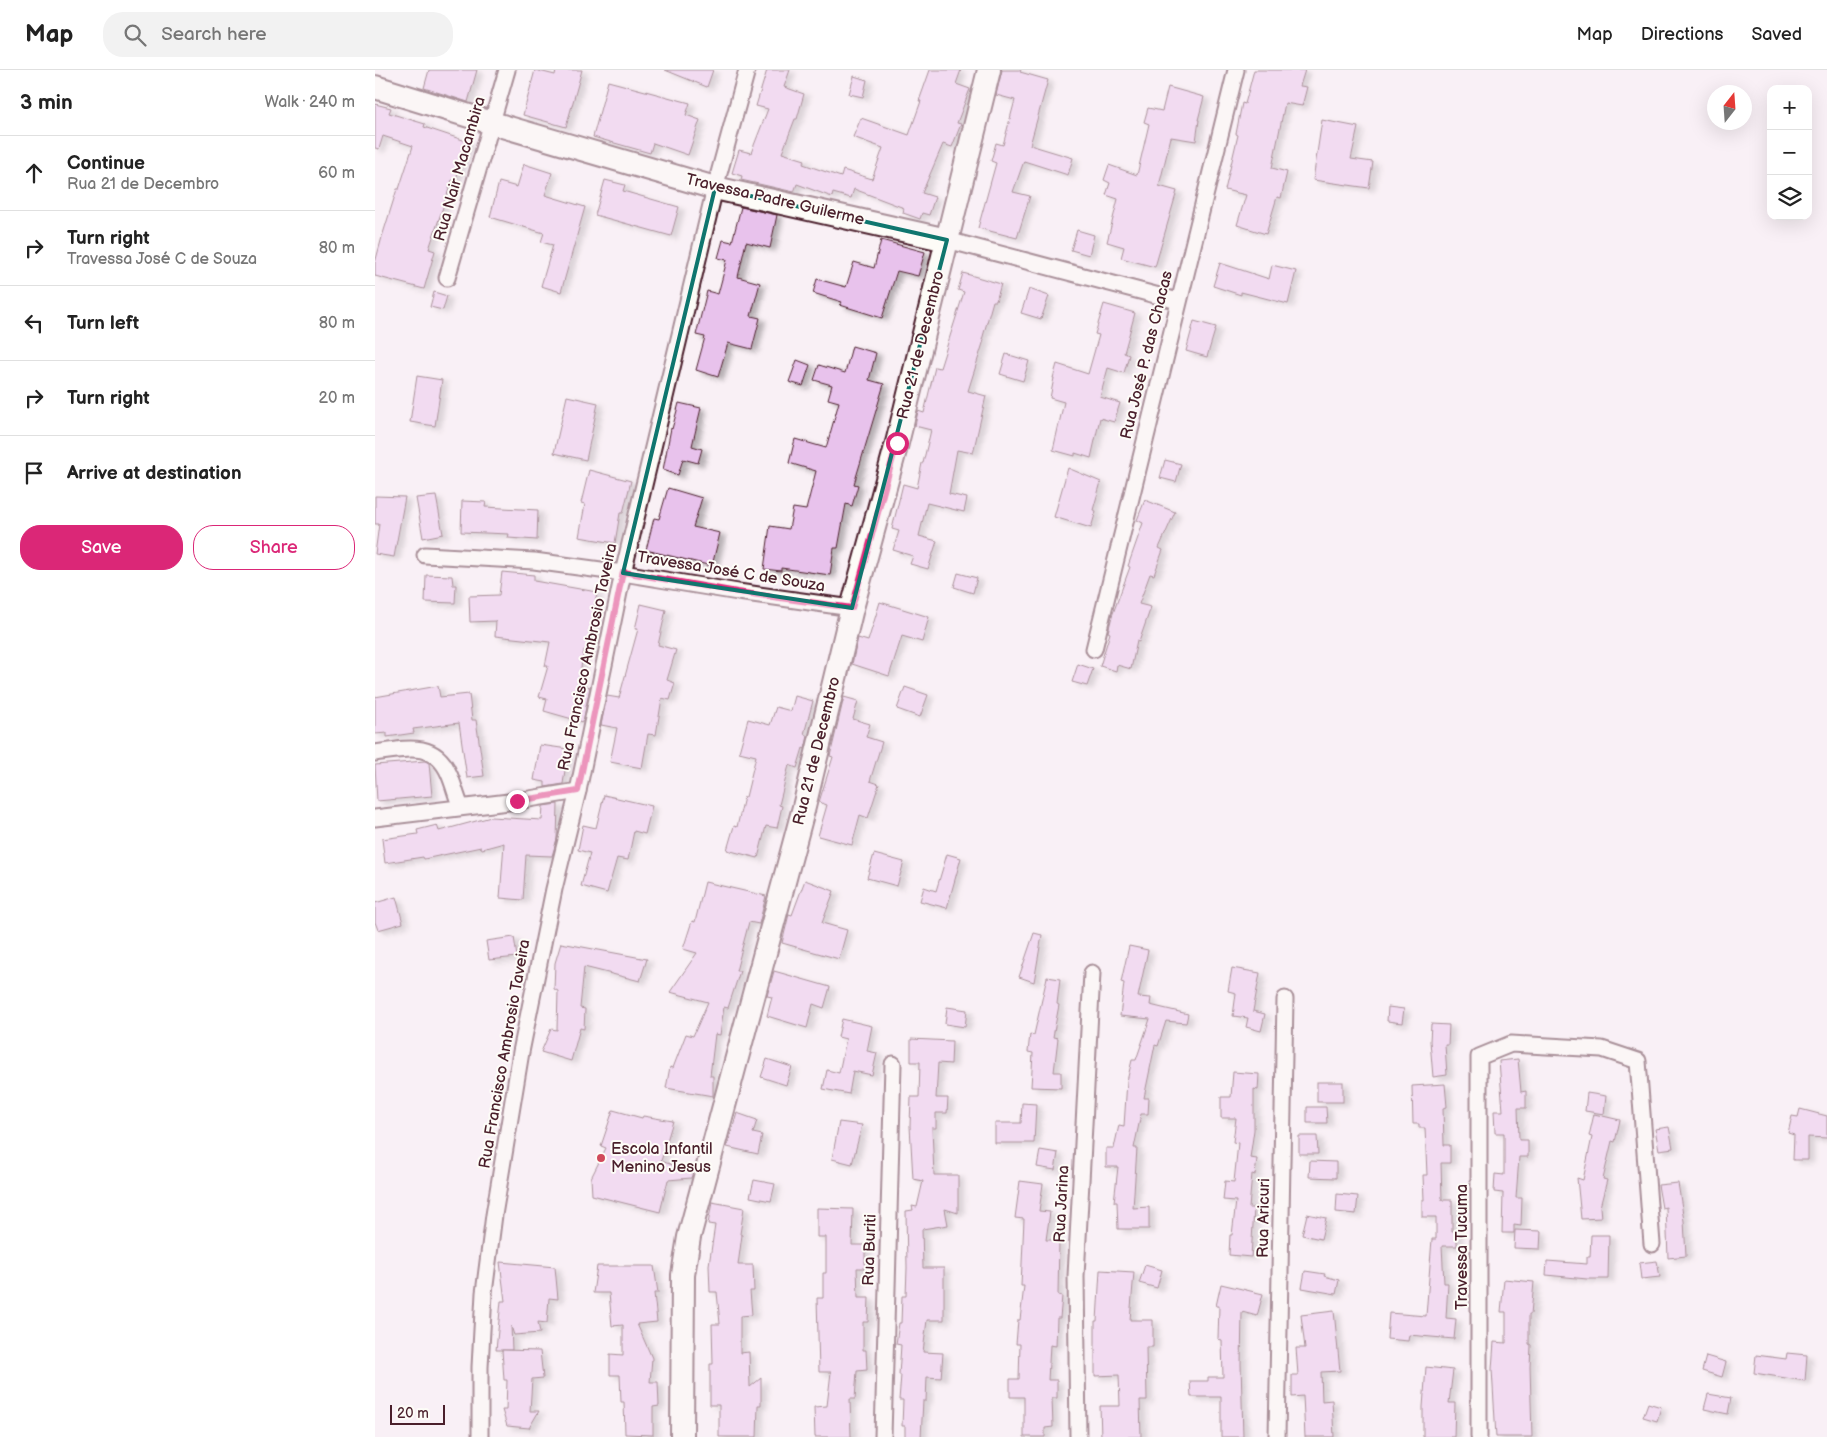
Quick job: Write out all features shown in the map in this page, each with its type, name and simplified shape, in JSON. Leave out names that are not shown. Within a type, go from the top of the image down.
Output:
[{"type":"street","name":"Rua Nair Macambira","points":[[447,278],[507,70]]},
{"type":"street","name":"Rua Francisco Ambrosio Taveira","points":[[480,1437],[480,1368],[484,1294],[493,1215],[521,1052],[554,889],[578,791],[623,572],[715,188],[747,70]]},
{"type":"street","name":"Rua 21 de Decembro","points":[[683,1437],[683,1275],[689,1237],[804,807],[852,608],[897,443],[989,70]]},
{"type":"street","name":"Rua José P. das Chacas","points":[[1094,649],[1236,70]]},
{"type":"street","name":"Travessa Padre Guilerme","points":[[375,87],[715,188],[947,240],[1178,301]]},
{"type":"street","name":"Travessa José C de Souza","points":[[425,554],[533,561],[623,572],[737,592],[852,608]]},
{"type":"street","points":[[375,753],[410,748],[431,752],[438,756],[448,772],[461,807]]},
{"type":"street","points":[[375,818],[517,801],[578,791]]},
{"type":"street","name":"Rua Jarina","points":[[1078,1437],[1076,1276],[1092,972]]},
{"type":"street","name":"Rua Aricuri","points":[[1277,1437],[1285,999]]},
{"type":"street","name":"Travessa Tucuma","points":[[1479,1437],[1479,1057],[1511,1044],[1602,1049],[1637,1062],[1652,1244]]},
{"type":"street","name":"Rua Buriti","points":[[883,1437],[893,1064]]},
{"type":"highlighted area","points":[[715,188],[947,240],[852,608],[623,573]]},
{"type":"building","points":[[429,70],[477,70],[468,102],[424,88]]},
{"type":"building","points":[[535,70],[555,75],[556,70],[582,70],[566,127],[523,115]]},
{"type":"building","points":[[665,70],[713,70],[707,87]]},
{"type":"building","points":[[767,70],[790,70],[784,87],[804,94],[797,119],[795,119],[782,153],[805,160],[803,164],[841,177],[843,170],[872,179],[883,148],[853,137],[861,118],[909,135],[930,70],[961,70],[956,84],[970,89],[957,123],[961,124],[952,147],[943,144],[922,193],[935,197],[929,215],[922,213],[920,219],[903,213],[904,208],[854,189],[851,198],[833,193],[832,197],[797,184],[794,192],[741,180],[742,176],[732,173],[739,150],[751,153],[768,109],[756,106]]},
{"type":"building","points":[[1002,70],[1021,70],[1020,72],[1048,80],[1030,145],[1073,158],[1068,175],[1024,161],[1013,192],[1030,196],[1017,238],[978,228],[996,163],[991,161],[996,143],[1003,145],[1015,100],[996,95]]},
{"type":"building","points":[[1254,70],[1305,70],[1300,86],[1307,87],[1302,106],[1285,103],[1272,168],[1287,172],[1281,198],[1277,197],[1266,234],[1237,225],[1246,195],[1225,190],[1238,135],[1236,134],[1242,103],[1245,104]]},
{"type":"building","points":[[854,76],[867,80],[863,97],[849,94]]},
{"type":"building","points":[[608,81],[690,103],[686,115],[700,120],[688,155],[653,143],[650,153],[593,137]]},
{"type":"building","points":[[1168,87],[1204,97],[1198,120],[1196,141],[1171,137],[1159,186],[1177,191],[1155,267],[1121,258],[1124,247],[1107,242],[1118,199],[1106,195],[1110,183],[1104,180],[1109,165],[1137,175],[1149,124],[1144,122],[1148,108],[1162,111]]},
{"type":"building","points":[[375,104],[391,108],[389,113],[425,124],[424,127],[469,142],[455,181],[452,180],[429,249],[435,251],[424,289],[375,276],[375,263],[382,237],[413,146],[383,136],[379,149],[375,148]]},
{"type":"building","points":[[1322,120],[1358,127],[1351,159],[1373,162],[1369,188],[1313,180]]},
{"type":"building","points":[[524,164],[552,173],[545,195],[585,207],[561,292],[541,286],[553,245],[541,242],[544,233],[490,217],[499,182],[517,187]]},
{"type":"building","points":[[605,180],[625,185],[623,191],[679,207],[671,236],[595,215]]},
{"type":"building","points":[[741,207],[777,215],[770,248],[746,242],[738,277],[760,283],[751,316],[760,318],[752,349],[728,343],[718,377],[696,370],[705,337],[696,335],[707,291],[718,294],[727,260],[718,258],[723,240],[732,242]]},
{"type":"building","points":[[1077,230],[1094,235],[1089,255],[1071,250]]},
{"type":"building","points":[[881,240],[925,252],[918,276],[897,271],[882,318],[840,305],[842,302],[813,293],[817,279],[846,287],[854,262],[874,268]]},
{"type":"building","points":[[1220,263],[1269,279],[1272,265],[1296,271],[1288,304],[1241,292],[1241,295],[1213,286]]},
{"type":"building","points":[[963,273],[1001,284],[996,301],[993,301],[982,340],[984,340],[968,391],[986,396],[973,453],[957,450],[949,494],[967,498],[964,512],[927,503],[919,536],[937,541],[928,569],[910,564],[913,556],[893,550],[899,531],[892,529],[903,484],[917,488],[931,430],[915,426],[918,411],[924,413],[935,367],[940,368],[964,292],[958,290]]},
{"type":"building","points":[[1029,289],[1049,296],[1041,319],[1021,313]]},
{"type":"building","points":[[434,292],[447,296],[443,310],[430,307]]},
{"type":"building","points":[[1104,304],[1135,313],[1124,353],[1129,355],[1124,373],[1108,368],[1100,397],[1120,403],[1114,422],[1100,418],[1091,458],[1075,453],[1075,456],[1053,450],[1064,402],[1050,398],[1053,378],[1057,364],[1088,374],[1099,335],[1095,334]]},
{"type":"building","points":[[1194,321],[1216,327],[1207,357],[1186,351]]},
{"type":"building","points":[[852,346],[876,353],[869,380],[884,384],[854,484],[858,485],[852,506],[846,504],[838,548],[834,548],[830,575],[781,568],[781,571],[764,569],[770,526],[789,529],[793,508],[806,510],[816,471],[789,463],[795,439],[826,448],[839,402],[828,399],[832,385],[814,380],[819,365],[845,373]]},
{"type":"building","points":[[1006,354],[1029,361],[1023,381],[1000,374]]},
{"type":"building","points":[[797,360],[810,365],[803,386],[789,382]]},
{"type":"building","points":[[417,376],[442,380],[435,426],[410,422]]},
{"type":"building","points":[[567,396],[598,403],[586,460],[554,453]]},
{"type":"building","points":[[679,403],[701,408],[692,446],[702,449],[698,463],[683,459],[678,475],[663,470],[671,428]]},
{"type":"building","points":[[1165,460],[1181,464],[1176,482],[1160,478]]},
{"type":"building","points":[[1068,468],[1101,482],[1093,510],[1096,511],[1091,528],[1054,517]]},
{"type":"building","points":[[589,470],[631,481],[623,513],[620,513],[615,543],[579,537],[585,504],[581,503]]},
{"type":"building","points":[[668,488],[702,498],[693,527],[720,533],[712,566],[646,550],[654,518],[659,519]]},
{"type":"building","points":[[375,496],[405,497],[394,557],[375,554],[379,524],[375,524]]},
{"type":"building","points":[[436,496],[443,534],[423,538],[416,498]]},
{"type":"building","points":[[1145,500],[1175,512],[1159,548],[1163,550],[1154,575],[1150,574],[1139,604],[1151,607],[1139,642],[1137,641],[1131,669],[1117,665],[1116,671],[1100,666],[1110,633],[1108,632],[1112,616],[1130,567],[1128,566],[1143,523],[1137,520]]},
{"type":"building","points":[[462,501],[486,502],[485,507],[538,510],[537,540],[508,538],[509,534],[461,532]]},
{"type":"building","points":[[502,572],[534,575],[534,581],[597,592],[593,619],[597,620],[588,652],[584,650],[578,684],[590,687],[583,722],[544,711],[547,699],[539,697],[548,666],[545,666],[550,642],[495,636],[496,621],[470,622],[469,596],[499,595]]},
{"type":"building","points":[[958,573],[977,578],[973,593],[954,587]]},
{"type":"building","points":[[426,575],[452,576],[453,585],[456,585],[455,603],[425,602]]},
{"type":"building","points":[[880,602],[929,617],[922,642],[902,636],[889,676],[852,664],[858,638],[868,641]]},
{"type":"building","points":[[641,604],[666,610],[658,645],[676,650],[667,680],[675,683],[670,700],[662,698],[656,735],[648,734],[642,768],[610,762],[617,728],[601,725],[607,696],[619,698],[638,629],[635,629]]},
{"type":"building","points":[[1078,664],[1093,669],[1087,686],[1072,682]]},
{"type":"building","points":[[438,686],[440,697],[469,694],[472,720],[476,720],[484,776],[467,778],[459,723],[413,729],[414,733],[387,737],[387,733],[375,734],[375,697]]},
{"type":"building","points":[[905,687],[928,695],[920,717],[897,709]]},
{"type":"building","points":[[795,696],[813,701],[804,734],[808,736],[805,749],[803,748],[797,768],[789,765],[779,805],[782,806],[777,828],[766,826],[758,858],[727,850],[734,826],[737,827],[756,756],[739,752],[748,719],[770,725],[776,707],[791,711]]},
{"type":"building","points":[[844,697],[858,701],[853,719],[870,724],[866,737],[882,742],[870,781],[879,784],[868,818],[860,815],[852,845],[818,836],[827,805],[819,802],[833,757],[830,756]]},
{"type":"building","points":[[540,745],[568,749],[563,784],[545,787],[545,782],[534,780]]},
{"type":"building","points":[[425,761],[429,763],[432,796],[377,801],[375,765]]},
{"type":"building","points":[[604,795],[652,806],[645,834],[634,831],[628,860],[617,858],[607,893],[581,886],[590,853],[578,850],[583,825],[596,828]]},
{"type":"building","points":[[558,804],[557,839],[552,856],[526,855],[523,900],[500,898],[504,843],[482,849],[481,847],[424,859],[423,857],[385,863],[382,839],[418,834],[417,830],[437,825],[439,831],[491,817],[542,820],[543,806]]},
{"type":"building","points":[[874,854],[904,862],[897,886],[867,878]]},
{"type":"building","points":[[947,854],[961,858],[947,908],[920,901],[924,887],[936,891]]},
{"type":"building","points":[[805,880],[834,891],[822,923],[847,930],[839,959],[782,943],[789,914],[792,915]]},
{"type":"building","points":[[705,882],[766,896],[759,924],[749,922],[736,971],[740,971],[728,1008],[724,1007],[720,1035],[715,1034],[710,1076],[713,1076],[713,1096],[666,1088],[670,1067],[673,1068],[686,1034],[693,1036],[708,1002],[670,992],[697,953],[683,949],[692,921],[695,922]]},
{"type":"building","points":[[396,897],[403,923],[378,930],[375,922],[375,903]]},
{"type":"building","points":[[1034,933],[1042,935],[1034,982],[1019,977]]},
{"type":"building","points":[[514,937],[517,957],[489,960],[486,941]]},
{"type":"building","points":[[561,943],[647,959],[640,981],[584,967],[580,1008],[585,1009],[584,1029],[580,1028],[571,1061],[541,1052],[551,1029],[557,1030],[558,991],[554,989],[555,963]]},
{"type":"building","points":[[1129,946],[1148,950],[1138,997],[1151,998],[1150,1005],[1188,1014],[1186,1023],[1166,1021],[1158,1046],[1155,1045],[1144,1098],[1149,1098],[1148,1114],[1141,1114],[1134,1148],[1137,1148],[1133,1208],[1149,1207],[1149,1229],[1118,1229],[1117,1202],[1114,1202],[1118,1167],[1106,1167],[1106,1148],[1114,1148],[1119,1125],[1124,1126],[1127,1081],[1132,1060],[1136,1060],[1150,1019],[1120,1016],[1124,983],[1121,982]]},
{"type":"building","points":[[1232,968],[1260,973],[1253,1011],[1265,1014],[1261,1031],[1246,1027],[1248,1018],[1233,1016],[1236,993],[1228,991]]},
{"type":"building","points":[[774,971],[830,987],[824,1008],[813,1004],[807,1028],[767,1016],[772,997],[767,996]]},
{"type":"building","points":[[1047,977],[1060,979],[1057,1004],[1059,1005],[1053,1037],[1058,1038],[1054,1072],[1061,1072],[1061,1088],[1031,1087],[1033,1053],[1028,1052],[1030,1034],[1034,1035]]},
{"type":"building","points":[[947,1007],[967,1010],[965,1027],[945,1024]]},
{"type":"building","points":[[1388,1007],[1404,1009],[1402,1023],[1387,1021]]},
{"type":"building","points":[[842,1019],[872,1026],[867,1051],[877,1053],[872,1075],[853,1071],[849,1094],[823,1089],[827,1070],[839,1073],[846,1039],[838,1037]]},
{"type":"building","points":[[1431,1024],[1449,1025],[1448,1045],[1445,1045],[1447,1075],[1433,1077],[1430,1041]]},
{"type":"building","points":[[911,1039],[952,1041],[951,1064],[938,1063],[936,1098],[948,1098],[947,1113],[936,1113],[936,1128],[932,1128],[934,1175],[958,1175],[958,1213],[945,1209],[948,1225],[922,1229],[923,1268],[944,1268],[944,1320],[927,1320],[923,1352],[943,1353],[941,1378],[927,1377],[926,1401],[923,1401],[921,1437],[905,1437],[905,1426],[902,1426],[903,1400],[899,1400],[901,1345],[896,1344],[899,1323],[901,1323],[902,1296],[906,1296],[906,1211],[913,1210],[912,1206],[917,1207],[923,1181],[913,1179],[910,1126],[911,1097],[919,1097],[920,1062],[911,1062]]},
{"type":"building","points":[[767,1059],[792,1067],[786,1085],[761,1077]]},
{"type":"building","points":[[1518,1059],[1521,1092],[1526,1091],[1526,1108],[1518,1108],[1519,1140],[1528,1140],[1528,1157],[1519,1157],[1516,1198],[1522,1198],[1521,1226],[1514,1225],[1514,1233],[1502,1233],[1503,1193],[1494,1192],[1495,1174],[1504,1175],[1504,1133],[1495,1133],[1494,1111],[1503,1111],[1499,1061]]},
{"type":"building","points":[[1233,1072],[1259,1074],[1258,1090],[1254,1089],[1254,1130],[1250,1158],[1257,1159],[1255,1175],[1252,1174],[1249,1208],[1254,1208],[1251,1257],[1229,1255],[1230,1235],[1232,1235],[1236,1201],[1223,1200],[1225,1181],[1234,1182],[1238,1143],[1233,1142],[1236,1118],[1221,1118],[1221,1097],[1231,1097]]},
{"type":"building","points":[[1317,1082],[1343,1082],[1343,1102],[1317,1102]]},
{"type":"building","points":[[1445,1084],[1447,1107],[1443,1108],[1444,1145],[1450,1145],[1450,1163],[1441,1163],[1442,1200],[1452,1200],[1452,1231],[1457,1231],[1457,1246],[1442,1246],[1444,1283],[1448,1283],[1446,1318],[1456,1319],[1454,1339],[1409,1335],[1408,1341],[1387,1339],[1389,1313],[1426,1316],[1432,1239],[1436,1239],[1436,1217],[1422,1217],[1422,1200],[1424,1200],[1423,1175],[1427,1175],[1425,1128],[1419,1128],[1419,1124],[1413,1124],[1412,1086]]},
{"type":"building","points":[[1587,1093],[1606,1096],[1604,1114],[1585,1111]]},
{"type":"building","points":[[1022,1103],[1036,1104],[1034,1143],[995,1143],[995,1123],[1021,1123]]},
{"type":"building","points":[[1307,1107],[1326,1107],[1327,1123],[1307,1123]]},
{"type":"building","points":[[1800,1109],[1827,1116],[1827,1138],[1808,1137],[1808,1160],[1793,1160],[1794,1135],[1788,1133],[1792,1116],[1798,1117]]},
{"type":"building","points":[[613,1110],[642,1118],[643,1116],[673,1121],[661,1161],[693,1172],[691,1178],[668,1180],[660,1212],[592,1195],[591,1178],[606,1148],[601,1146]]},
{"type":"building","points":[[737,1113],[757,1120],[753,1133],[762,1135],[758,1154],[727,1147]]},
{"type":"building","points":[[1594,1114],[1620,1120],[1615,1142],[1612,1141],[1603,1179],[1607,1180],[1600,1207],[1601,1218],[1581,1219],[1577,1178],[1583,1180],[1592,1137],[1589,1136]]},
{"type":"building","points":[[839,1122],[862,1125],[852,1164],[832,1159]]},
{"type":"building","points":[[1669,1127],[1673,1148],[1659,1150],[1655,1129]]},
{"type":"building","points":[[1299,1136],[1317,1136],[1318,1154],[1299,1154]]},
{"type":"building","points":[[1040,1150],[1058,1153],[1055,1170],[1037,1167]]},
{"type":"building","points":[[1310,1161],[1336,1162],[1336,1178],[1309,1177]]},
{"type":"building","points":[[754,1180],[775,1184],[771,1201],[750,1197]]},
{"type":"building","points":[[1020,1181],[1043,1184],[1039,1211],[1050,1212],[1046,1240],[1059,1240],[1058,1295],[1062,1296],[1060,1318],[1057,1318],[1056,1346],[1050,1345],[1048,1380],[1057,1380],[1057,1398],[1052,1398],[1053,1427],[1045,1428],[1045,1437],[1024,1437],[1024,1397],[1010,1397],[1010,1379],[1019,1379],[1020,1344],[1016,1344],[1024,1286],[1021,1286],[1024,1219],[1015,1218]]},
{"type":"building","points":[[1678,1183],[1684,1221],[1686,1256],[1668,1258],[1666,1207],[1662,1208],[1658,1185]]},
{"type":"building","points":[[1337,1194],[1358,1196],[1356,1214],[1336,1212]]},
{"type":"building","points":[[712,1202],[744,1208],[738,1265],[753,1265],[754,1291],[750,1291],[752,1315],[740,1316],[740,1353],[749,1352],[750,1387],[761,1378],[761,1405],[758,1405],[757,1437],[719,1437],[719,1405],[710,1405],[710,1364],[713,1364],[712,1324],[720,1324],[717,1292],[710,1292],[709,1265],[715,1225],[708,1224]]},
{"type":"building","points":[[817,1208],[853,1209],[852,1245],[865,1245],[865,1268],[857,1268],[858,1298],[869,1298],[868,1322],[863,1322],[863,1350],[866,1350],[867,1370],[857,1371],[855,1399],[850,1399],[851,1437],[815,1437],[814,1407],[827,1406],[831,1372],[819,1372],[817,1298],[823,1298],[823,1273],[826,1273],[826,1237],[817,1237]]},
{"type":"building","points":[[1307,1214],[1326,1218],[1321,1239],[1302,1235]]},
{"type":"building","points":[[1515,1230],[1541,1231],[1540,1249],[1514,1248]]},
{"type":"building","points":[[1591,1235],[1609,1235],[1608,1279],[1546,1275],[1547,1261],[1587,1264],[1587,1257],[1590,1257]]},
{"type":"building","points":[[1657,1261],[1660,1277],[1641,1279],[1639,1263]]},
{"type":"building","points":[[500,1262],[555,1267],[558,1299],[549,1298],[547,1323],[538,1322],[540,1333],[514,1335],[511,1326],[512,1350],[496,1350],[501,1301],[505,1301]]},
{"type":"building","points":[[1145,1265],[1162,1270],[1157,1288],[1139,1283]]},
{"type":"building","points":[[597,1266],[654,1266],[658,1293],[654,1293],[657,1322],[637,1324],[652,1358],[650,1382],[658,1382],[659,1406],[653,1407],[653,1435],[625,1434],[624,1402],[621,1402],[620,1375],[610,1375],[610,1354],[623,1355],[623,1325],[612,1326],[609,1293],[593,1293]]},
{"type":"building","points":[[1100,1270],[1134,1272],[1130,1320],[1153,1320],[1153,1347],[1146,1347],[1147,1400],[1140,1400],[1141,1437],[1101,1437],[1100,1406],[1120,1406],[1119,1375],[1095,1376],[1095,1321],[1097,1321]]},
{"type":"building","points":[[1305,1271],[1325,1274],[1324,1276],[1339,1280],[1336,1294],[1302,1288]]},
{"type":"building","points":[[1504,1279],[1534,1282],[1531,1314],[1529,1314],[1532,1437],[1496,1437],[1492,1369],[1494,1342],[1506,1343],[1506,1312],[1501,1312]]},
{"type":"building","points":[[1221,1284],[1263,1294],[1257,1316],[1242,1312],[1243,1437],[1221,1437],[1221,1397],[1191,1397],[1190,1381],[1208,1381],[1208,1377],[1223,1377],[1222,1340],[1218,1339],[1219,1306],[1216,1306]]},
{"type":"building","points":[[1334,1311],[1340,1371],[1321,1372],[1322,1401],[1332,1400],[1334,1437],[1305,1437],[1303,1396],[1292,1397],[1292,1375],[1298,1375],[1296,1348],[1305,1348],[1301,1315]]},
{"type":"building","points":[[502,1350],[540,1351],[543,1378],[532,1379],[530,1411],[539,1411],[529,1428],[507,1426],[502,1410],[506,1410],[507,1380],[504,1380]]},
{"type":"building","points":[[1787,1353],[1807,1355],[1805,1381],[1754,1373],[1756,1355],[1786,1359]]},
{"type":"building","points":[[1706,1356],[1726,1362],[1722,1377],[1702,1371]]},
{"type":"building","points":[[1426,1367],[1453,1370],[1449,1403],[1455,1403],[1454,1437],[1423,1437]]},
{"type":"building","points":[[1708,1394],[1731,1398],[1728,1414],[1704,1409]]},
{"type":"building","points":[[1648,1403],[1661,1407],[1657,1421],[1643,1417]]},
{"type":"place","name":"Escola Infantil Menino Jesus","points":[[601,1158]]},
{"type":"route","points":[[517,801],[578,791],[623,572],[737,592],[852,608],[897,443]]}]
